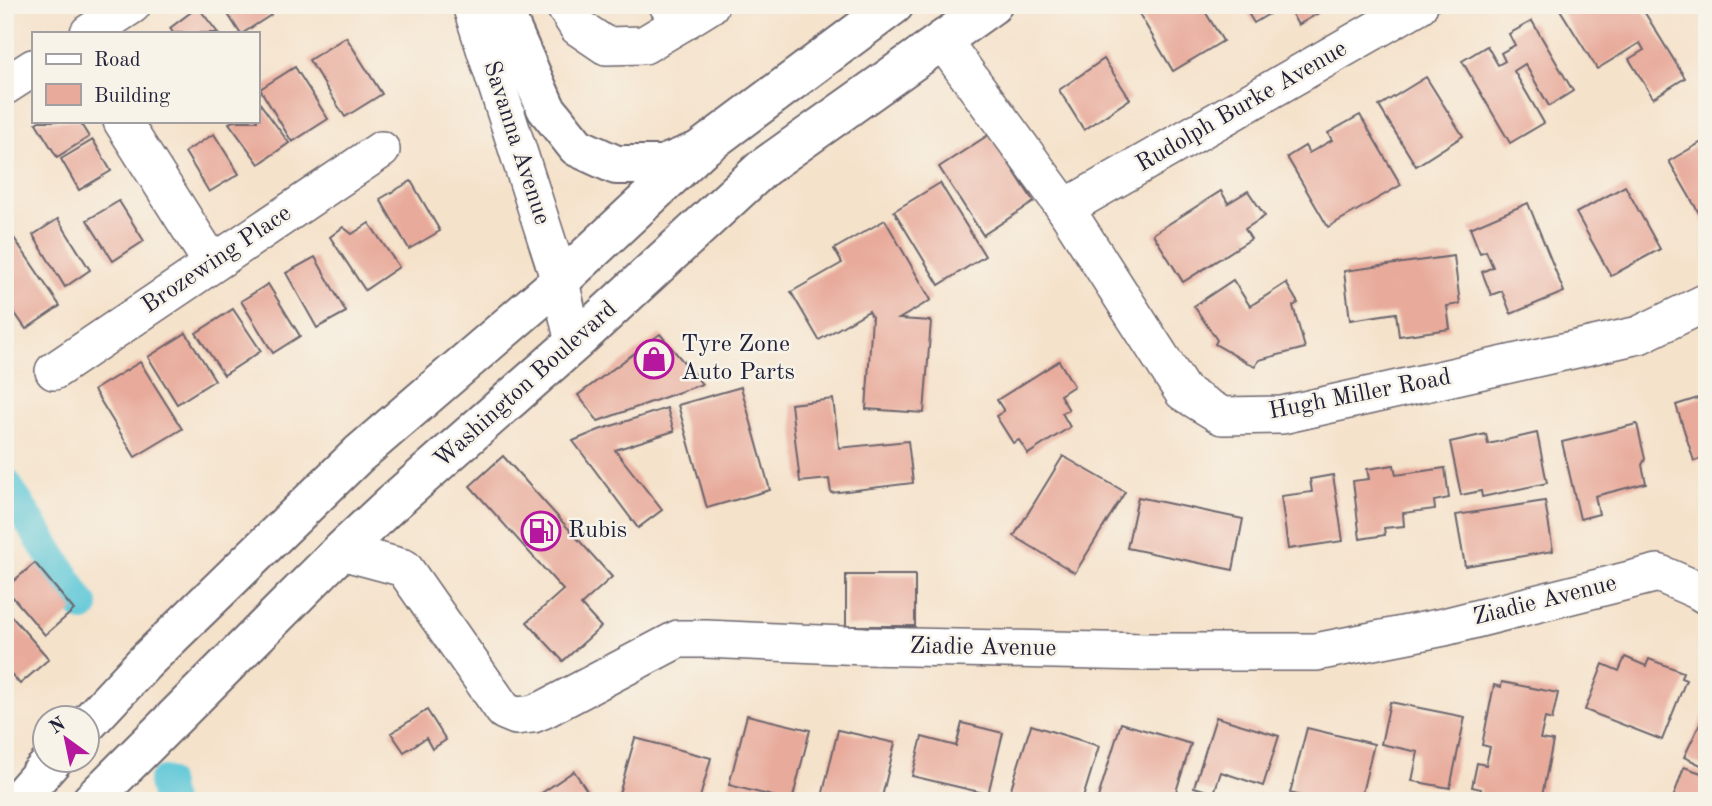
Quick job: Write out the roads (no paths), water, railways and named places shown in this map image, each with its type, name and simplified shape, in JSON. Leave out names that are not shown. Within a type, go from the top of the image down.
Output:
[{"type":"highway","points":[[489,5],[508,21],[546,108],[577,147],[616,165],[663,165],[701,149]]},
{"type":"highway","points":[[102,708],[144,663],[359,454],[560,281],[701,149],[894,5]]},
{"type":"highway","name":"Washington Boulevard","points":[[91,801],[341,551],[574,343],[763,169],[992,5]]},
{"type":"highway","points":[[17,801],[41,774]]},
{"type":"street","points":[[91,32],[132,5]]},
{"type":"street","name":"Savanna Avenue","points":[[471,5],[560,281],[574,343]]},
{"type":"street","points":[[564,5],[578,27],[606,46],[644,45],[686,11]]},
{"type":"street","name":"Rudolph Burke Avenue","points":[[1065,208],[1419,5]]},
{"type":"street","name":"Hugh Miller Road","points":[[942,40],[1065,208],[1183,392],[1222,416],[1282,415],[1639,335],[1707,302]]},
{"type":"street","points":[[5,86],[32,69]]},
{"type":"street","points":[[123,122],[212,263]]},
{"type":"street","name":"Brozewing Place","points":[[54,371],[381,150]]},
{"type":"street","name":"Ziadie Avenue","points":[[341,551],[404,569],[504,711],[516,716],[533,714],[560,702],[678,639],[1147,652],[1316,652],[1444,627],[1658,573],[1707,596]]},
{"type":"waterway","points":[[5,483],[83,606]]},
{"type":"waterway","points":[[164,782],[168,801]]},
{"type":"place","name":"Tyre Zone Auto Parts","points":[[654,359]]},
{"type":"place","name":"Rubis","points":[[541,531]]}]
